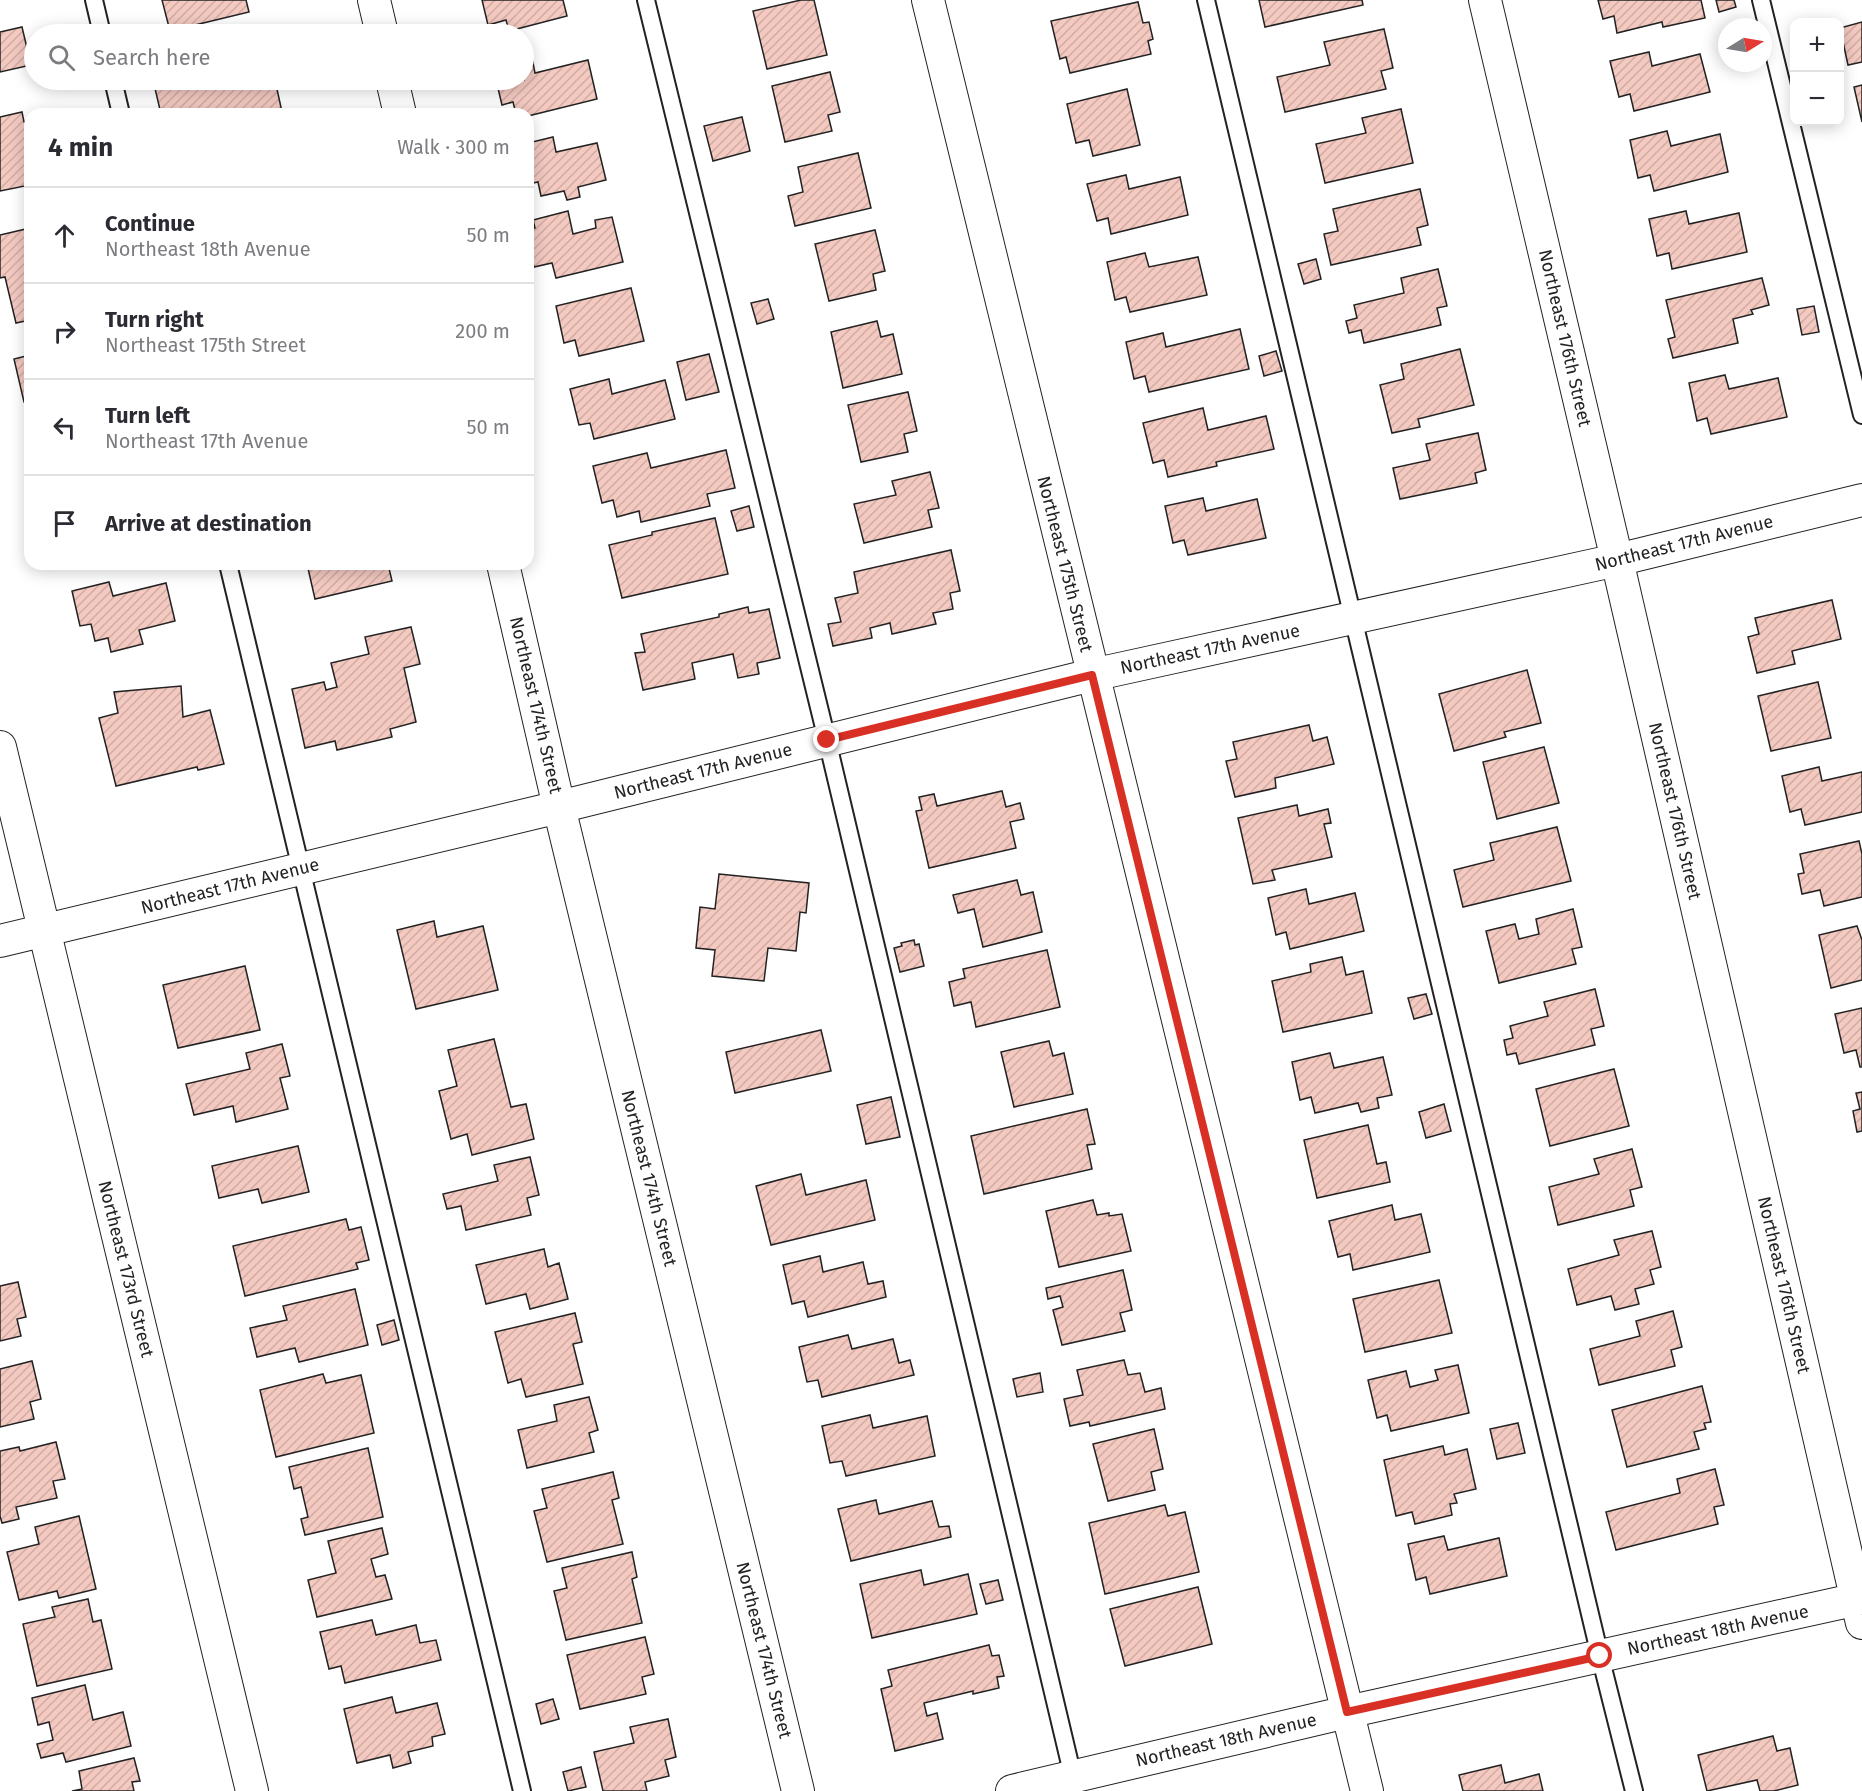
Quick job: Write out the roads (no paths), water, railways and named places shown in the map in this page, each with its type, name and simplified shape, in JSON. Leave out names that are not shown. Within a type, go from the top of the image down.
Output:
[{"type":"street","points":[[374,0],[380,24]]},
{"type":"street","name":"Northeast 175th Street","points":[[928,0],[1367,1791]]},
{"type":"street","name":"Northeast 176th Street","points":[[1485,0],[1860,1607]]},
{"type":"street","points":[[394,90],[399,108]]},
{"type":"street","name":"Northeast 17th Avenue","points":[[0,941],[559,807],[1092,675],[1617,560],[1862,500]]},
{"type":"street","name":"Northeast 174th Street","points":[[504,570],[559,807],[798,1791]]},
{"type":"street","name":"Northeast 173rd Street","points":[[0,747],[252,1791]]},
{"type":"street","name":"Northeast 18th Avenue","points":[[1012,1791],[1074,1784],[1347,1712],[1600,1656],[1860,1607]]},
{"type":"lane","points":[[94,0],[100,24]]},
{"type":"lane","points":[[646,0],[827,740],[1074,1784]]},
{"type":"lane","points":[[1206,0],[1634,1791]]},
{"type":"lane","points":[[1761,0],[1862,415]]},
{"type":"lane","points":[[115,90],[120,108]]},
{"type":"lane","points":[[229,570],[522,1791]]}]
